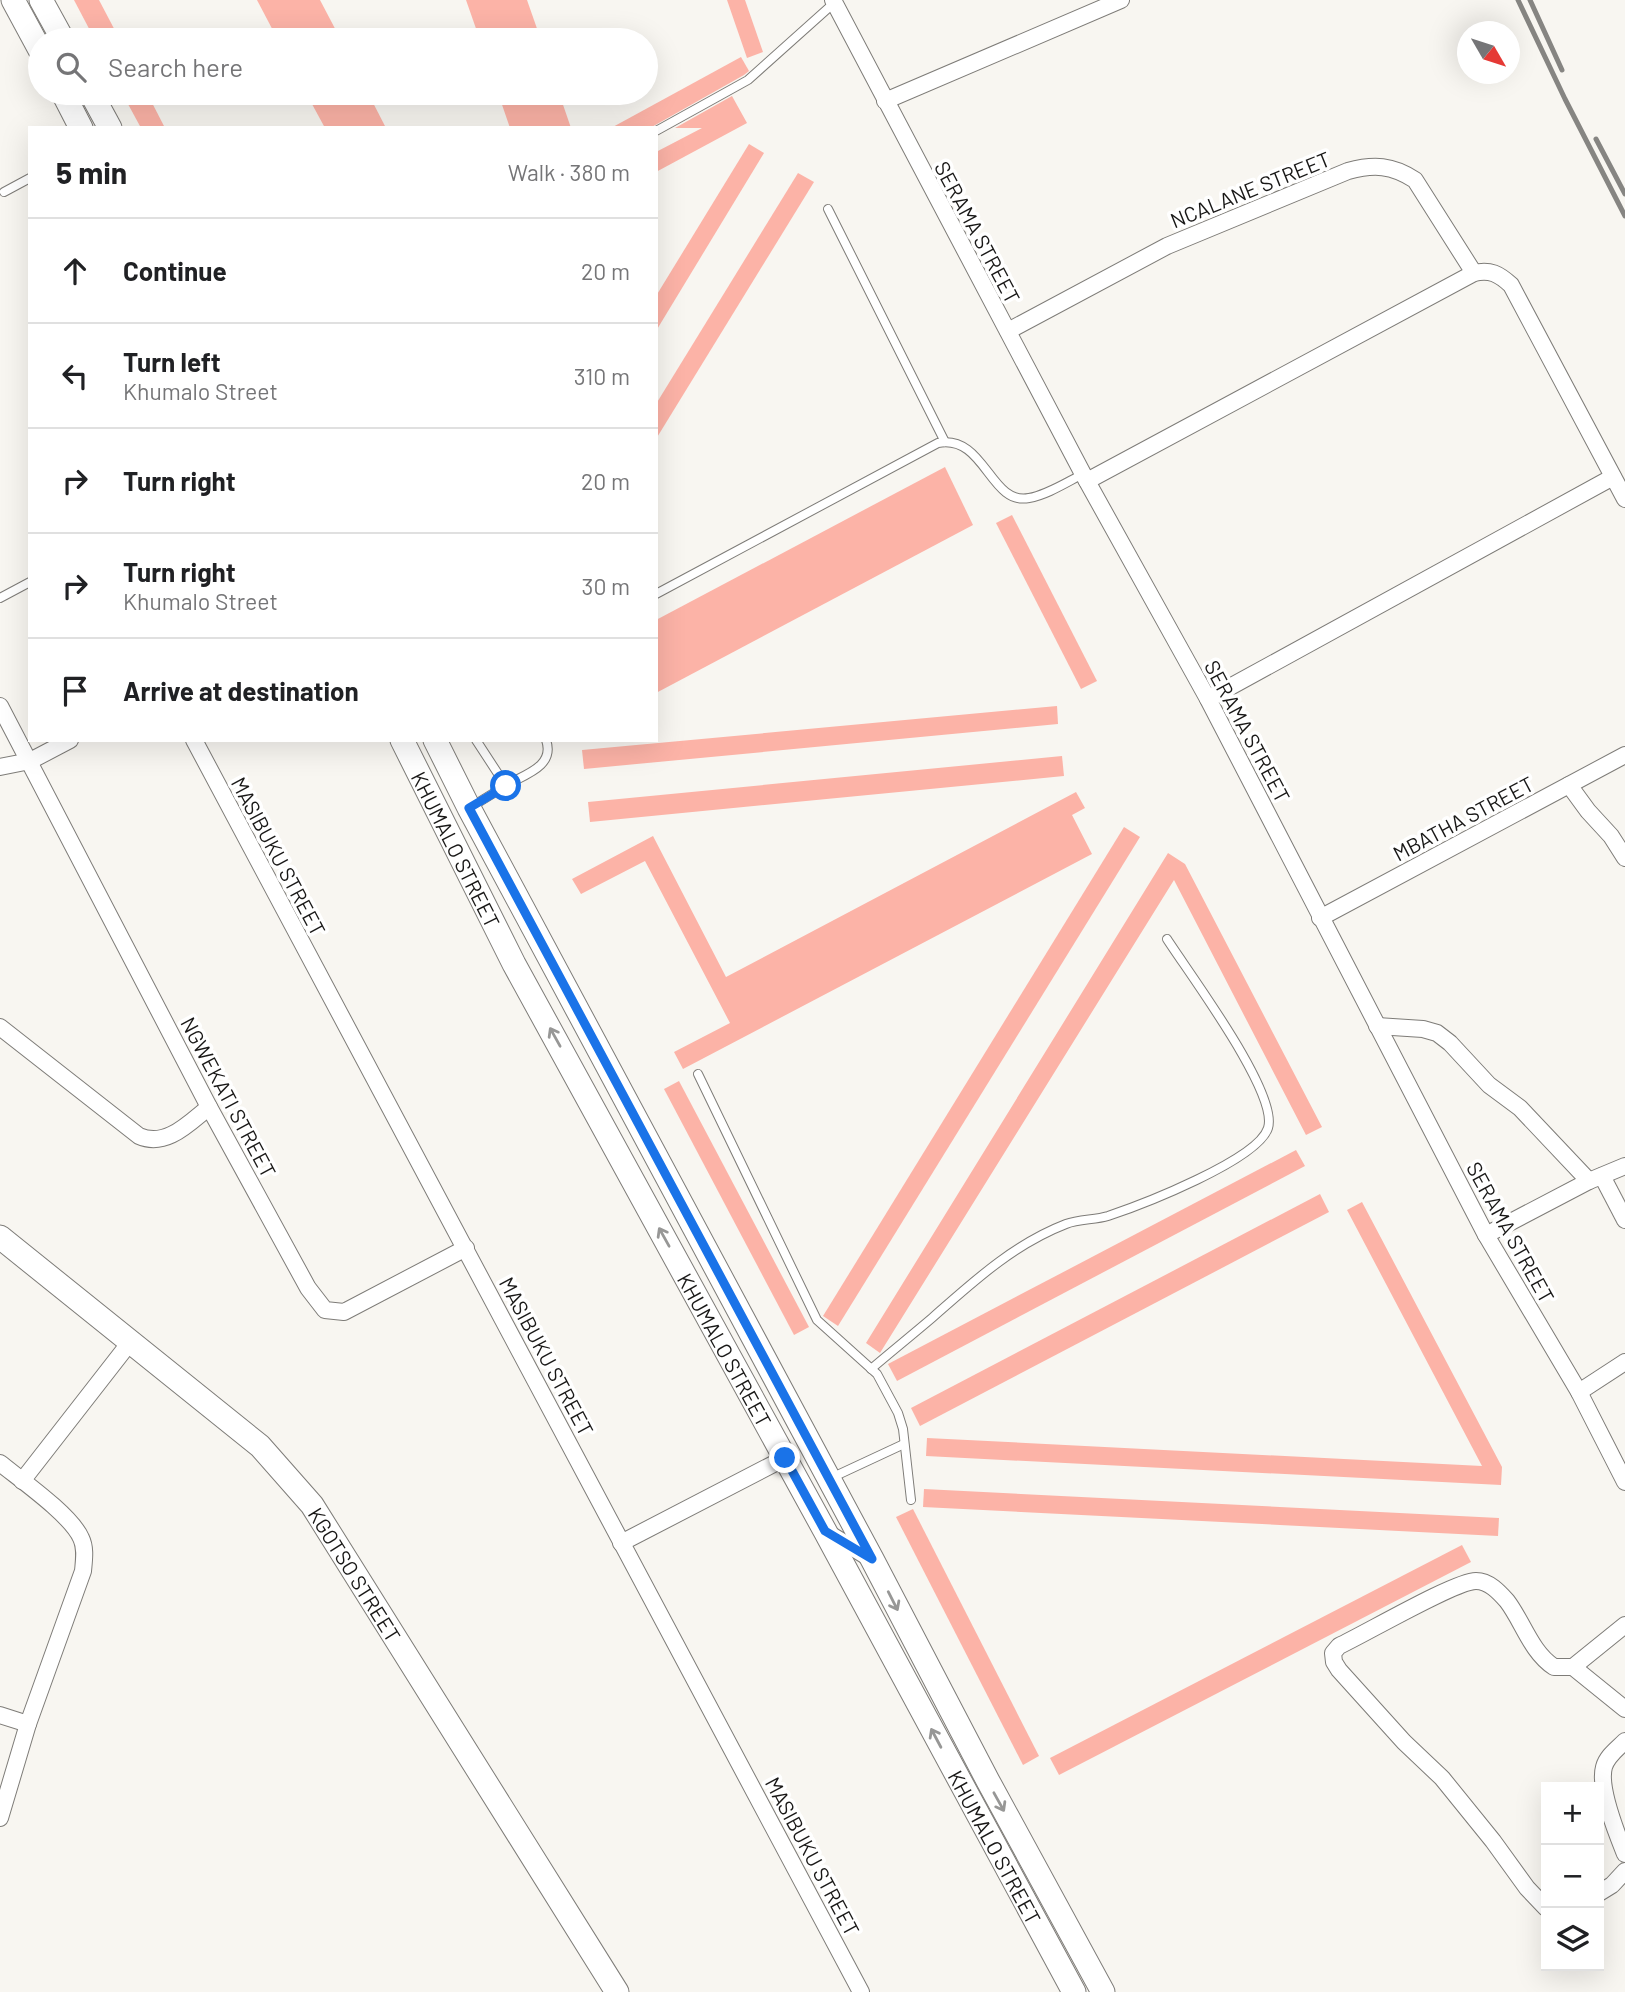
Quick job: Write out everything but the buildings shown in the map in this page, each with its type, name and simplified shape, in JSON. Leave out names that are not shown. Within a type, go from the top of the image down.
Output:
[{"type":"street","points":[[13,0],[28,28]]},
{"type":"street","points":[[41,0],[56,28]]},
{"type":"street","points":[[885,101],[1121,0]]},
{"type":"street","name":"SERAMA STREET","points":[[833,1],[1085,477],[1208,699],[1486,1235],[1578,1392],[1625,1482]]},
{"type":"street","points":[[69,105],[80,126]]},
{"type":"street","points":[[98,105],[109,126]]},
{"type":"street","name":"NCALANE STREET","points":[[1008,331],[1167,246],[1348,171],[1368,166],[1386,166],[1402,171],[1415,180],[1474,273]]},
{"type":"street","points":[[1085,477],[1474,273],[1493,272],[1511,285],[1625,499]]},
{"type":"street","points":[[1208,699],[1613,477]]},
{"type":"street","name":"NGWEKATI STREET","points":[[0,706],[209,1107],[308,1287],[326,1310],[337,1313],[354,1308],[466,1248]]},
{"type":"street","points":[[0,767],[30,761],[66,742]]},
{"type":"street","name":"MASIBUKU STREET","points":[[195,742],[861,1992]]},
{"type":"street","name":"KHUMALO STREET","points":[[403,742],[514,964],[1074,1992]]},
{"type":"street","name":"KHUMALO STREET","points":[[436,742],[988,1781],[1103,1992]]},
{"type":"street","name":"MBATHA STREET","points":[[1320,918],[1625,755]]},
{"type":"street","points":[[1569,785],[1611,836],[1625,859]]},
{"type":"street","points":[[1377,1026],[1423,1029],[1437,1033],[1450,1042],[1489,1085],[1520,1108],[1596,1178],[1625,1220]]},
{"type":"street","points":[[0,1027],[139,1136],[148,1140],[170,1136],[209,1107]]},
{"type":"street","points":[[1486,1235],[1596,1178],[1625,1166]]},
{"type":"street","name":"KGOTSO STREET","points":[[0,1237],[260,1446],[312,1505],[617,1992]]},
{"type":"street","points":[[22,1481],[131,1341]]},
{"type":"street","points":[[1578,1392],[1625,1362]]},
{"type":"street","points":[[621,1543],[785,1458]]},
{"type":"street","points":[[0,1463],[72,1523],[85,1551],[83,1571],[28,1724],[0,1818]]},
{"type":"street","points":[[825,1531],[872,1559]]},
{"type":"street","points":[[1541,1903],[1442,1778],[1404,1742],[1339,1670],[1333,1653],[1339,1646],[1443,1593],[1478,1581],[1493,1587],[1507,1602],[1541,1656],[1548,1663],[1561,1668],[1573,1667],[1625,1625]]},
{"type":"street","points":[[1573,1667],[1625,1709]]},
{"type":"street","points":[[0,1715],[28,1724]]},
{"type":"street","points":[[1625,1741],[1607,1759],[1602,1774],[1625,1854]]},
{"type":"street","points":[[1604,1890],[1625,1871]]},
{"type":"lane","points":[[658,130],[748,80],[833,1]]},
{"type":"lane","points":[[4,192],[28,179]]},
{"type":"lane","points":[[828,209],[945,442]]},
{"type":"lane","points":[[658,593],[937,443],[962,445],[971,450],[998,484],[1021,499],[1037,496],[1085,477]]},
{"type":"lane","points":[[0,598],[28,583]]},
{"type":"lane","points":[[477,742],[506,786]]},
{"type":"lane","points":[[469,808],[529,774],[542,763],[547,756],[547,742]]},
{"type":"lane","points":[[871,1369],[1008,1254],[1068,1223],[1104,1217],[1152,1199],[1227,1165],[1261,1141],[1269,1126],[1267,1107],[1251,1068],[1167,939]]},
{"type":"lane","points":[[698,1074],[817,1320],[877,1374],[898,1413],[903,1429],[911,1500]]},
{"type":"lane","points":[[828,1479],[904,1444]]},
{"type":"railway","points":[[1518,0],[1625,216]]},
{"type":"railway","points":[[1530,0],[1562,70]]},
{"type":"railway","points":[[1596,139],[1625,194]]},
{"type":"route","points":[[506,786],[469,808],[872,1559],[825,1531],[785,1458]]}]
